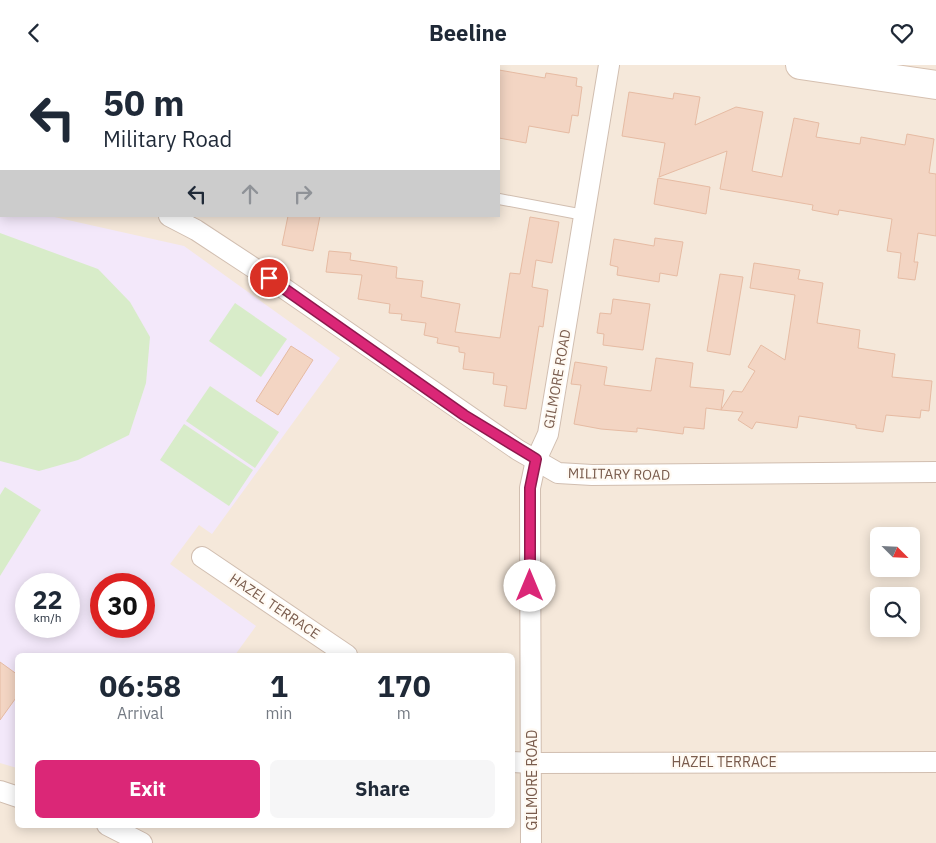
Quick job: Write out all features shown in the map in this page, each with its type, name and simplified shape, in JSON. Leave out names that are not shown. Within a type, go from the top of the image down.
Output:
[{"type":"main road","points":[[800,65],[936,85]]},
{"type":"street","name":"GILMORE ROAD","points":[[531,843],[522,763],[530,488],[536,459],[548,434],[609,65]]},
{"type":"street","name":"MILITARY ROAD","points":[[171,217],[196,230],[269,278],[464,415],[558,473],[592,475],[936,472]]},
{"type":"street","name":"HAZEL TERRACE","points":[[202,557],[344,653]]},
{"type":"street","name":"HAZEL TERRACE","points":[[522,763],[936,762]]},
{"type":"street","points":[[113,828],[142,843]]},
{"type":"lane","points":[[500,199],[584,215]]},
{"type":"shaded area","points":[[500,65],[936,65],[936,843],[0,843],[0,217],[500,217]]},
{"type":"shaded area","points":[[0,217],[54,217],[184,246],[340,358],[212,534],[199,525],[170,564],[256,626],[236,653],[15,653],[15,767],[0,763]]},
{"type":"green space","points":[[0,233],[98,269],[130,302],[150,337],[146,383],[129,435],[78,460],[39,471],[0,461]]},
{"type":"green space","points":[[235,303],[287,339],[261,377],[209,341]]},
{"type":"green space","points":[[210,386],[279,432],[255,468],[186,421]]},
{"type":"green space","points":[[184,424],[253,470],[229,506],[160,460]]},
{"type":"green space","points":[[5,487],[41,510],[0,576],[0,495]]},
{"type":"building","points":[[500,70],[545,78],[546,73],[577,78],[576,86],[582,87],[578,116],[572,115],[569,133],[529,126],[526,143],[500,138]]},
{"type":"building","points":[[629,92],[673,99],[674,93],[700,97],[695,125],[736,107],[763,112],[752,171],[782,177],[794,118],[819,123],[816,137],[860,144],[861,137],[905,145],[907,134],[934,139],[929,173],[936,174],[936,236],[918,233],[914,262],[918,262],[915,280],[898,278],[901,253],[887,251],[892,219],[839,210],[838,215],[812,210],[813,205],[720,189],[727,151],[659,177],[665,143],[622,136]]},
{"type":"building","points":[[658,178],[710,187],[706,214],[654,204]]},
{"type":"building","points":[[288,217],[320,217],[313,251],[282,245]]},
{"type":"building","points":[[530,217],[559,222],[552,263],[536,260],[532,287],[548,290],[543,327],[539,326],[526,409],[504,406],[507,386],[493,384],[494,373],[463,369],[465,353],[459,352],[459,347],[437,343],[438,338],[424,335],[426,323],[401,320],[402,314],[389,313],[390,304],[358,299],[362,275],[326,272],[329,251],[351,253],[350,260],[397,267],[396,278],[423,281],[421,297],[460,304],[455,332],[500,338],[510,273],[520,274]]},
{"type":"building","points":[[655,238],[683,242],[677,276],[660,273],[659,282],[617,275],[618,267],[610,265],[614,239],[654,246]]},
{"type":"building","points":[[754,263],[800,270],[798,279],[823,283],[817,323],[860,330],[858,348],[895,354],[892,377],[932,381],[929,411],[921,410],[920,418],[886,415],[883,432],[856,428],[856,425],[799,416],[797,428],[756,422],[752,429],[738,420],[743,412],[721,410],[733,391],[742,392],[755,371],[748,367],[761,345],[785,360],[795,295],[750,288]]},
{"type":"building","points":[[720,274],[743,277],[730,355],[707,351]]},
{"type":"building","points":[[613,299],[650,304],[643,350],[603,345],[604,334],[597,333],[600,313],[611,314]]},
{"type":"building","points":[[291,346],[313,360],[278,415],[256,401]]},
{"type":"building","points":[[656,358],[693,363],[690,387],[724,390],[721,410],[706,408],[704,429],[684,427],[683,434],[637,428],[637,432],[601,429],[574,424],[581,385],[571,384],[575,362],[607,367],[604,385],[651,391]]},
{"type":"building","points":[[0,662],[15,673],[15,699],[0,720]]},
{"type":"route","points":[[269,278],[464,415],[518,450],[536,459],[530,488],[530,586]]}]
